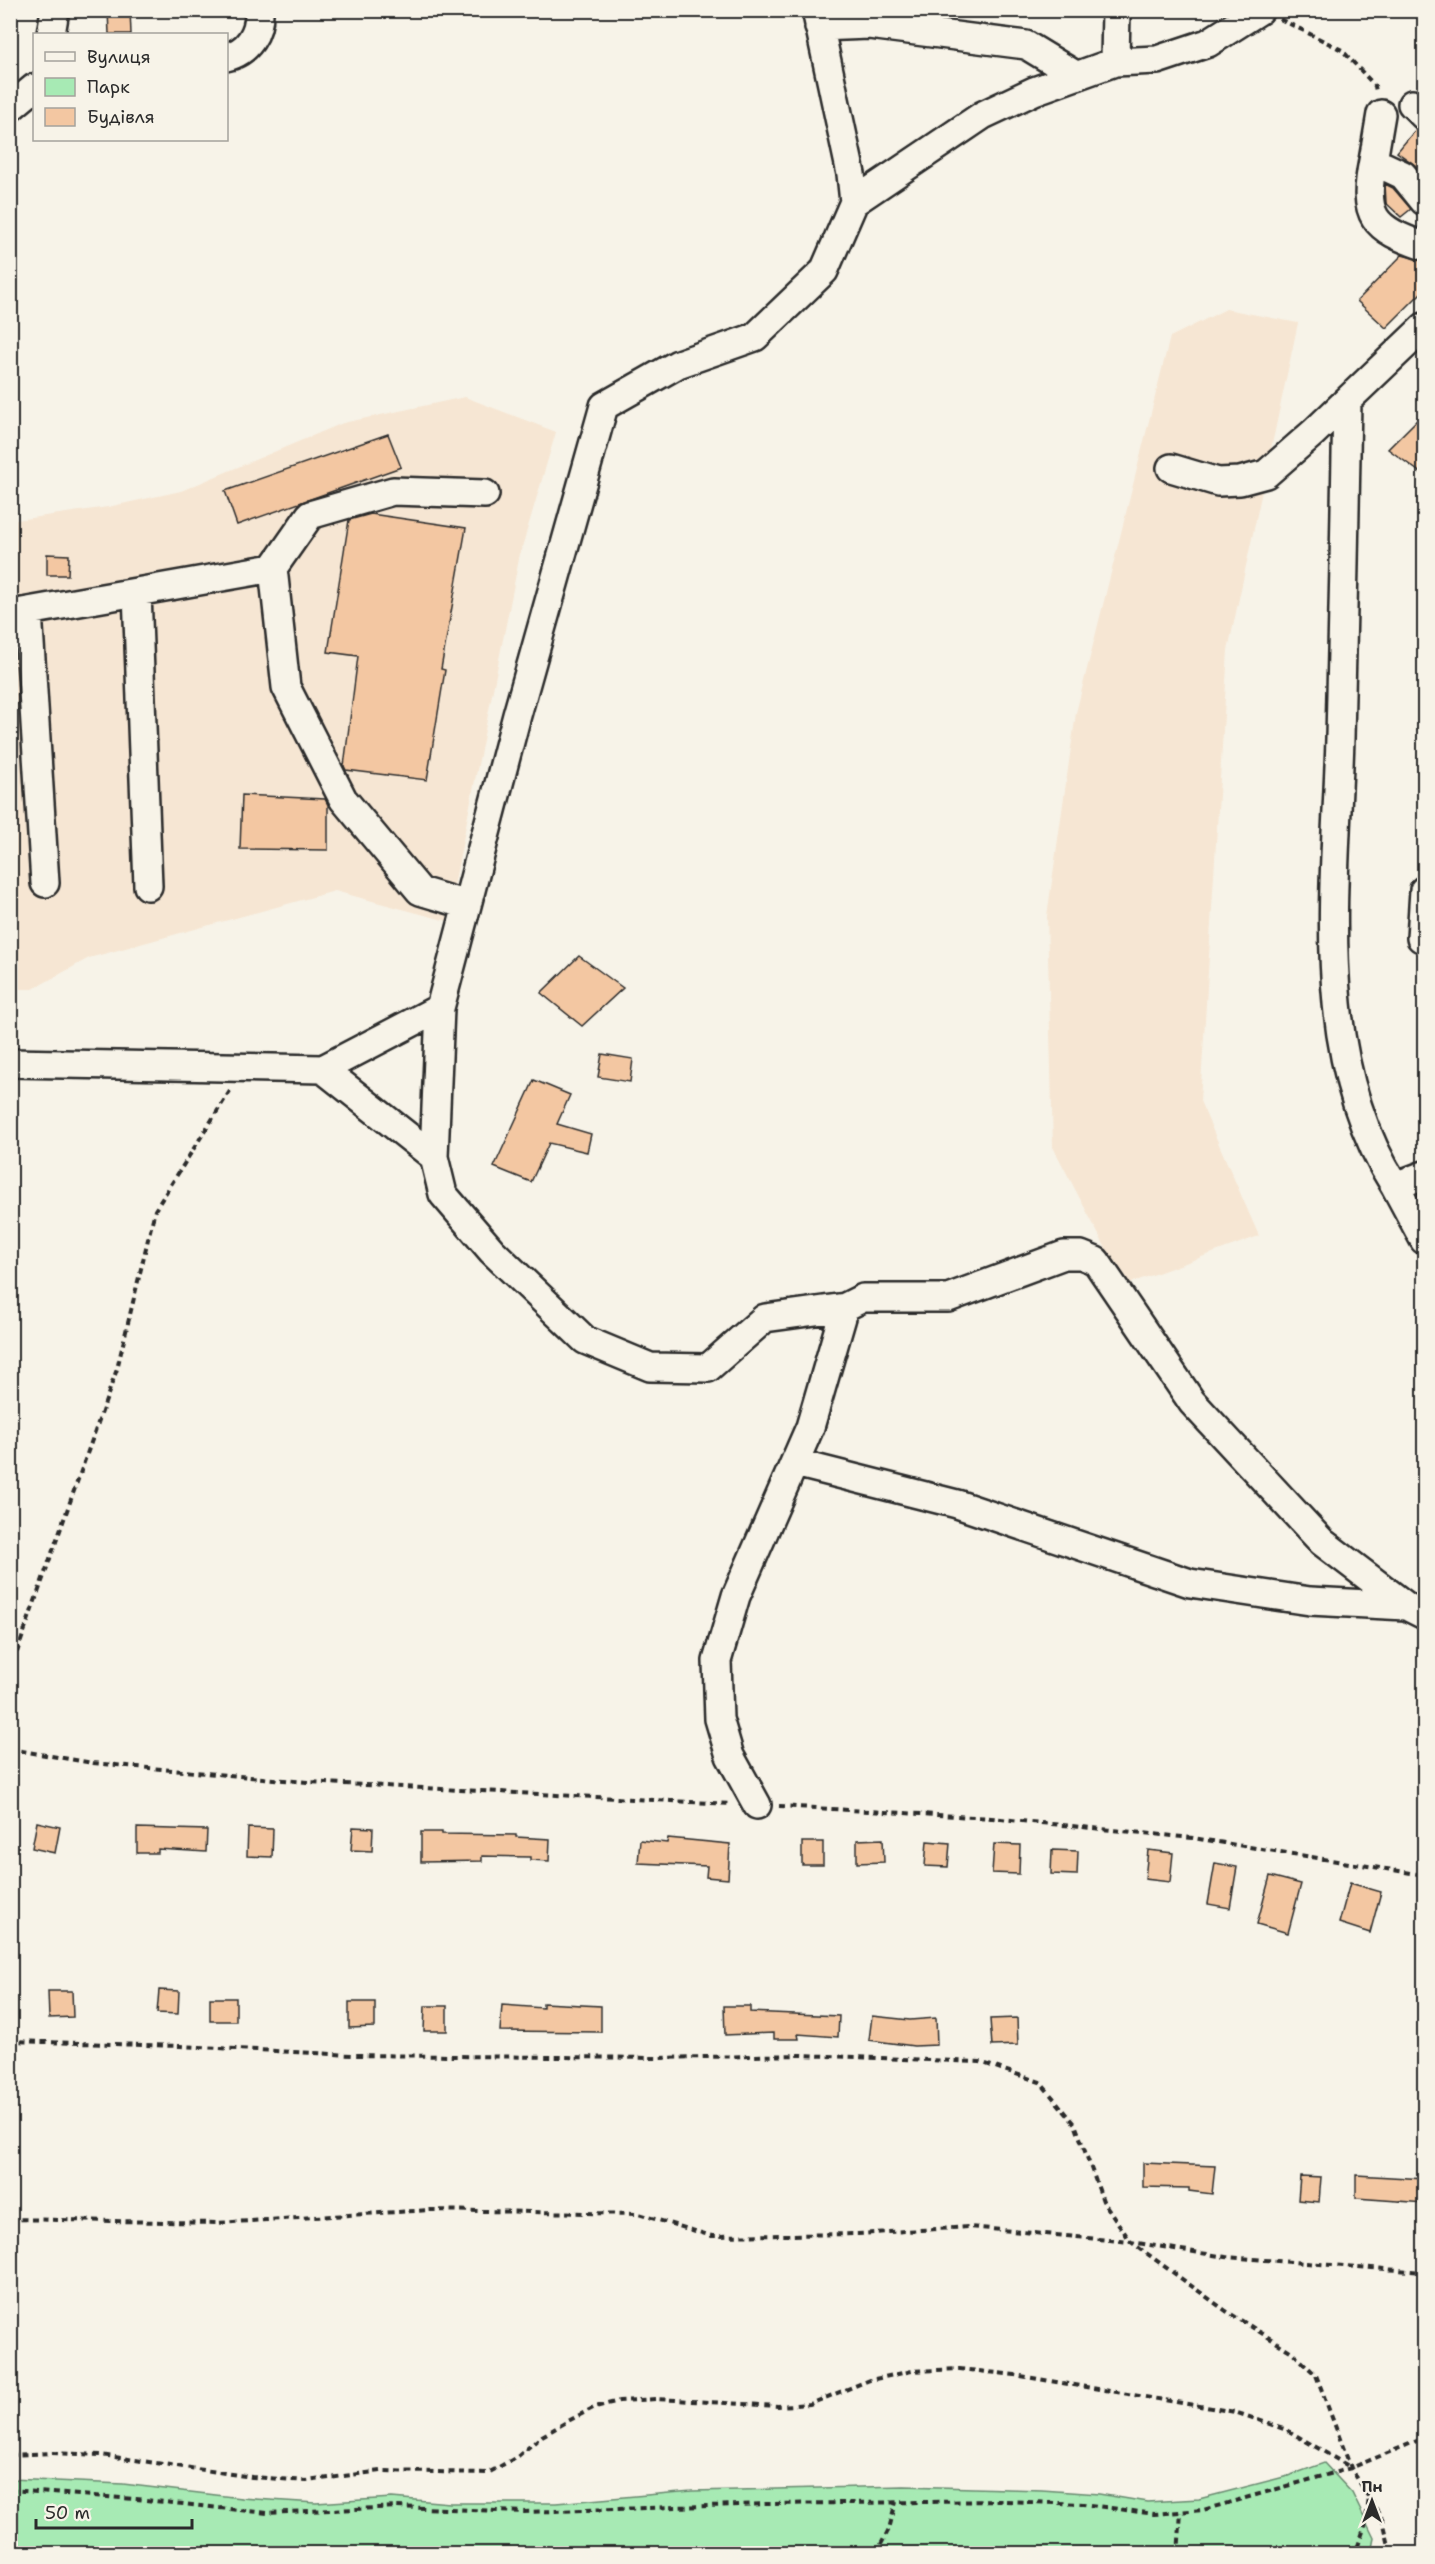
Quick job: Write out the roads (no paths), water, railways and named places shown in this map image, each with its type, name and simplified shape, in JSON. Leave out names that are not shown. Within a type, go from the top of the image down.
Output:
[{"type":"street","points":[[228,57],[239,54],[253,41],[259,10]]},
{"type":"street","points":[[1114,62],[1116,10]]},
{"type":"street","points":[[854,202],[983,115],[1034,91],[1114,62],[1158,60],[1208,43],[1250,12]]},
{"type":"street","points":[[1077,76],[1026,45],[818,19],[851,174],[854,202],[824,271],[755,337],[678,364],[604,406],[517,715],[440,1008],[434,1157],[443,1194],[492,1251],[585,1340],[650,1367],[708,1368],[765,1318],[845,1307],[863,1298],[948,1298],[1064,1255],[1081,1255],[1096,1261],[1192,1402],[1322,1542],[1415,1611]]},
{"type":"street","points":[[10,108],[33,89]]},
{"type":"street","points":[[1380,114],[1367,190],[1374,220],[1397,237],[1425,246]]},
{"type":"street","points":[[1373,161],[1403,175],[1425,201]]},
{"type":"street","points":[[1171,468],[1218,482],[1240,481],[1266,474],[1425,327]]},
{"type":"street","points":[[1347,401],[1335,879],[1335,1000],[1351,1085],[1378,1159],[1425,1240]]},
{"type":"street","points":[[467,904],[420,891],[344,799],[286,687],[273,568],[309,515],[393,491],[485,494]]},
{"type":"street","points":[[45,883],[19,613],[273,568]]},
{"type":"street","points":[[137,592],[148,886]]},
{"type":"street","points":[[1421,938],[1425,890]]},
{"type":"street","points":[[10,1063],[323,1069],[440,1008]]},
{"type":"street","points":[[323,1069],[434,1157]]},
{"type":"street","points":[[1395,1186],[1425,1175]]},
{"type":"street","points":[[757,1805],[730,1756],[719,1719],[717,1661],[736,1596],[810,1427],[845,1307]]},
{"type":"street","points":[[795,1463],[957,1504],[1190,1583],[1310,1601],[1415,1611]]}]
